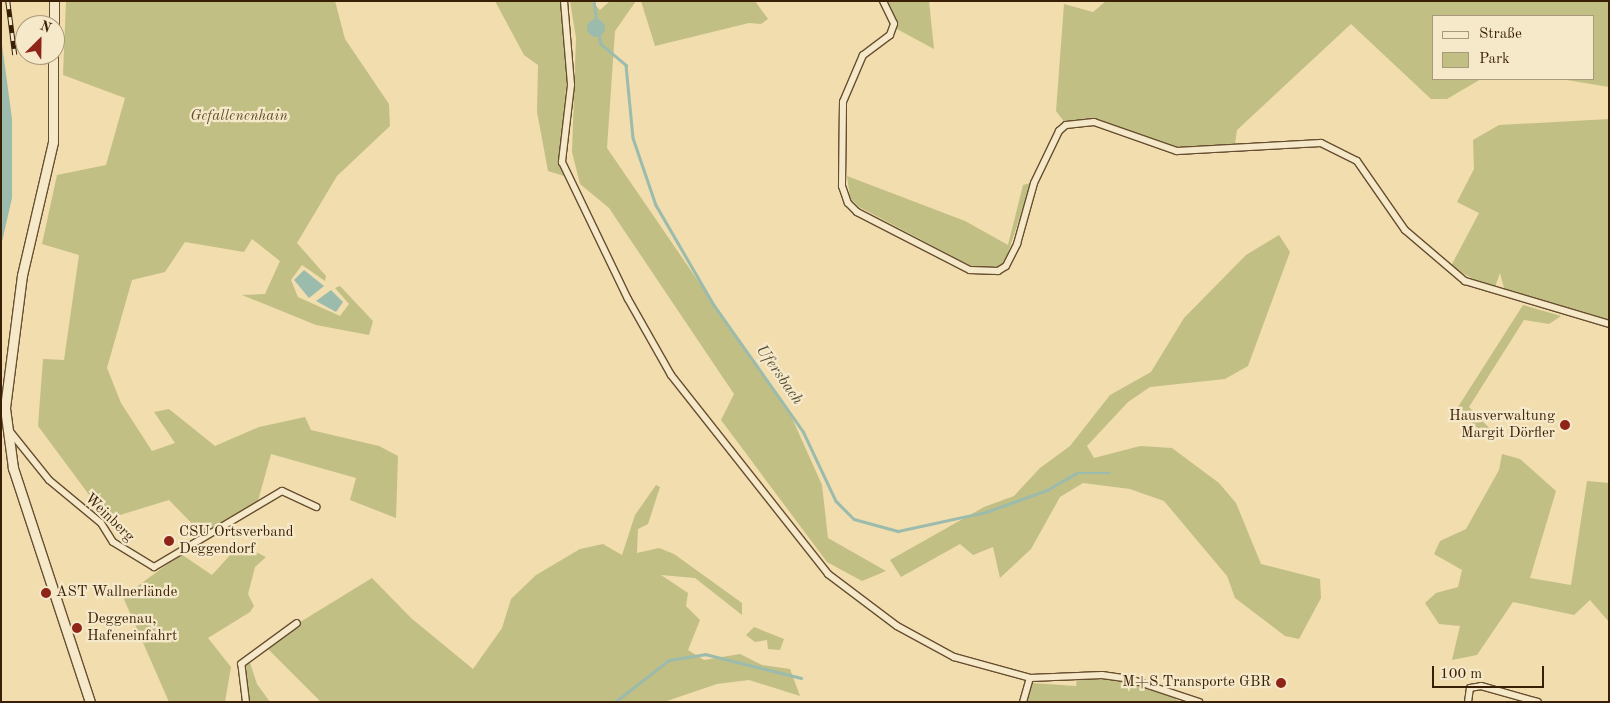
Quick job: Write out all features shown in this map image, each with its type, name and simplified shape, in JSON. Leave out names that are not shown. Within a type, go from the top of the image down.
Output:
[{"type":"main road","points":[[54,1],[54,15]]},
{"type":"main road","points":[[53,65],[53,142],[22,275],[6,387],[7,428],[24,504],[90,702]]},
{"type":"street","points":[[564,1],[570,85],[562,162],[628,299],[671,375],[828,574],[856,598],[954,657],[1030,678],[1102,675],[1130,679],[1199,702]]},
{"type":"street","points":[[883,1],[894,24],[890,35],[863,55],[843,102],[842,186],[848,203],[857,212],[970,270],[998,271],[1006,266],[1017,244],[1029,196],[1059,131],[1066,125],[1094,122],[1177,151],[1321,143],[1357,161],[1405,230],[1464,281],[1609,324]]},
{"type":"street","name":"Weinberg","points":[[7,428],[49,480],[101,523],[113,542],[154,567],[282,491],[318,507]]},
{"type":"street","points":[[246,702],[241,664],[297,623]]},
{"type":"street","points":[[1023,702],[1030,678]]},
{"type":"street","points":[[1468,702],[1470,688],[1481,686],[1538,702]]},
{"type":"green space","name":"Gefallenenhain","points":[[66,1],[335,1],[345,39],[389,104],[390,126],[337,176],[297,243],[326,276],[325,281],[302,265],[291,280],[298,297],[340,316],[349,304],[335,288],[340,286],[373,321],[369,335],[316,325],[242,295],[265,294],[280,261],[252,239],[244,252],[185,242],[165,272],[132,280],[107,368],[121,403],[152,451],[175,443],[154,412],[169,409],[215,446],[259,427],[305,417],[311,430],[379,446],[398,456],[396,518],[350,500],[356,478],[271,454],[256,508],[205,537],[169,500],[107,519],[38,426],[43,359],[64,360],[79,255],[42,244],[57,175],[106,165],[125,98],[63,75],[63,65],[65,65]]},
{"type":"green space","points":[[495,1],[562,1],[567,78],[560,158],[564,176],[548,171],[537,112],[538,65],[524,55]]},
{"type":"green space","points":[[570,1],[591,1],[600,10],[610,1],[636,1],[615,31],[607,148],[792,418],[822,485],[828,538],[886,571],[862,581],[827,562],[721,420],[734,394],[609,208],[580,184],[572,152],[576,38]]},
{"type":"green space","points":[[641,1],[755,1],[768,19],[761,24],[749,23],[655,46]]},
{"type":"green space","points":[[883,1],[929,1],[934,49],[895,28]]},
{"type":"green space","points":[[1106,1],[1609,1],[1609,87],[1567,80],[1595,80],[1595,15],[1432,15],[1432,80],[1479,80],[1447,99],[1431,99],[1351,24],[1237,130],[1234,151],[1177,151],[1093,122],[1066,124],[1056,111],[1064,4],[1093,12]]},
{"type":"green space","points":[[1609,119],[1609,322],[1505,292],[1500,273],[1495,287],[1488,288],[1451,266],[1479,213],[1457,202],[1474,169],[1473,140],[1499,125]]},
{"type":"green space","points":[[847,176],[965,221],[1008,245],[1023,185],[1031,183],[1005,262],[997,268],[973,267],[859,207],[850,198]]},
{"type":"green space","points":[[1279,235],[1290,252],[1248,366],[1225,379],[1150,387],[1128,402],[1087,446],[1094,458],[1140,446],[1172,448],[1219,483],[1236,503],[1261,564],[1320,579],[1321,598],[1299,639],[1285,636],[1235,598],[1227,576],[1164,501],[1130,489],[1083,483],[1060,497],[1031,549],[1000,578],[993,547],[973,555],[960,544],[901,577],[890,560],[984,507],[1014,496],[1040,468],[1070,446],[1110,395],[1151,372],[1184,318],[1246,255]]},
{"type":"green space","points":[[1523,305],[1561,316],[1549,324],[1524,320],[1469,407],[1490,429],[1488,440],[1458,407]]},
{"type":"green space","points":[[1502,454],[1520,459],[1556,491],[1530,578],[1571,585],[1587,481],[1609,483],[1609,622],[1590,600],[1574,615],[1513,602],[1477,655],[1452,660],[1460,626],[1439,624],[1425,603],[1436,593],[1458,587],[1462,570],[1434,554],[1440,541],[1466,529],[1499,470]]},
{"type":"green space","points":[[656,485],[660,487],[648,524],[638,529],[637,553],[659,548],[674,554],[742,603],[742,615],[695,578],[661,575],[688,593],[686,606],[700,620],[688,650],[704,660],[740,654],[762,665],[790,669],[800,696],[749,680],[717,684],[664,702],[321,702],[268,649],[297,624],[372,578],[411,618],[473,669],[502,628],[511,599],[536,575],[580,549],[603,544],[622,555],[635,515]]},
{"type":"green space","points":[[240,544],[266,557],[255,567],[248,594],[254,606],[250,612],[208,638],[231,667],[225,702],[169,702],[123,597],[181,554],[212,575]]},
{"type":"green space","points":[[754,627],[784,639],[780,650],[768,649],[767,640],[755,642],[746,635]]},
{"type":"green space","points":[[248,657],[257,684],[270,702],[246,702],[241,664]]},
{"type":"green space","points":[[1102,675],[1158,686],[1180,702],[1026,702],[1032,683],[1076,686],[1077,678]]},
{"type":"shaded area","points":[[596,19],[602,22],[605,28],[602,34],[596,37],[590,34],[587,28],[590,22]]},
{"type":"shaded area","points":[[1,37],[12,119],[12,198],[1,246]]},
{"type":"shaded area","points":[[304,270],[324,286],[309,298],[294,280]]},
{"type":"shaded area","points":[[331,290],[343,302],[336,312],[316,301]]},
{"type":"waterway","name":"Ufersbach","points":[[594,1],[597,22]]},
{"type":"waterway","name":"Ufersbach","points":[[599,35],[601,44],[626,65],[633,138],[656,205],[714,305],[803,431],[836,501],[854,519],[898,531],[986,512],[1047,490],[1077,473],[1110,473]]},
{"type":"waterway","points":[[615,702],[669,660],[705,654],[801,678]]},
{"type":"railway","points":[[8,1],[15,55]]},
{"type":"place","name":"Hausverwaltung Margit Dörfler","points":[[1565,425]]},
{"type":"place","name":"CSU Ortsverband Deggendorf","points":[[169,541]]},
{"type":"place","name":"AST Wallnerlände","points":[[46,593]]},
{"type":"place","name":"Deggenau, Hafeneinfahrt","points":[[77,628]]},
{"type":"place","name":"M+S Transporte GBR","points":[[1281,683]]}]
